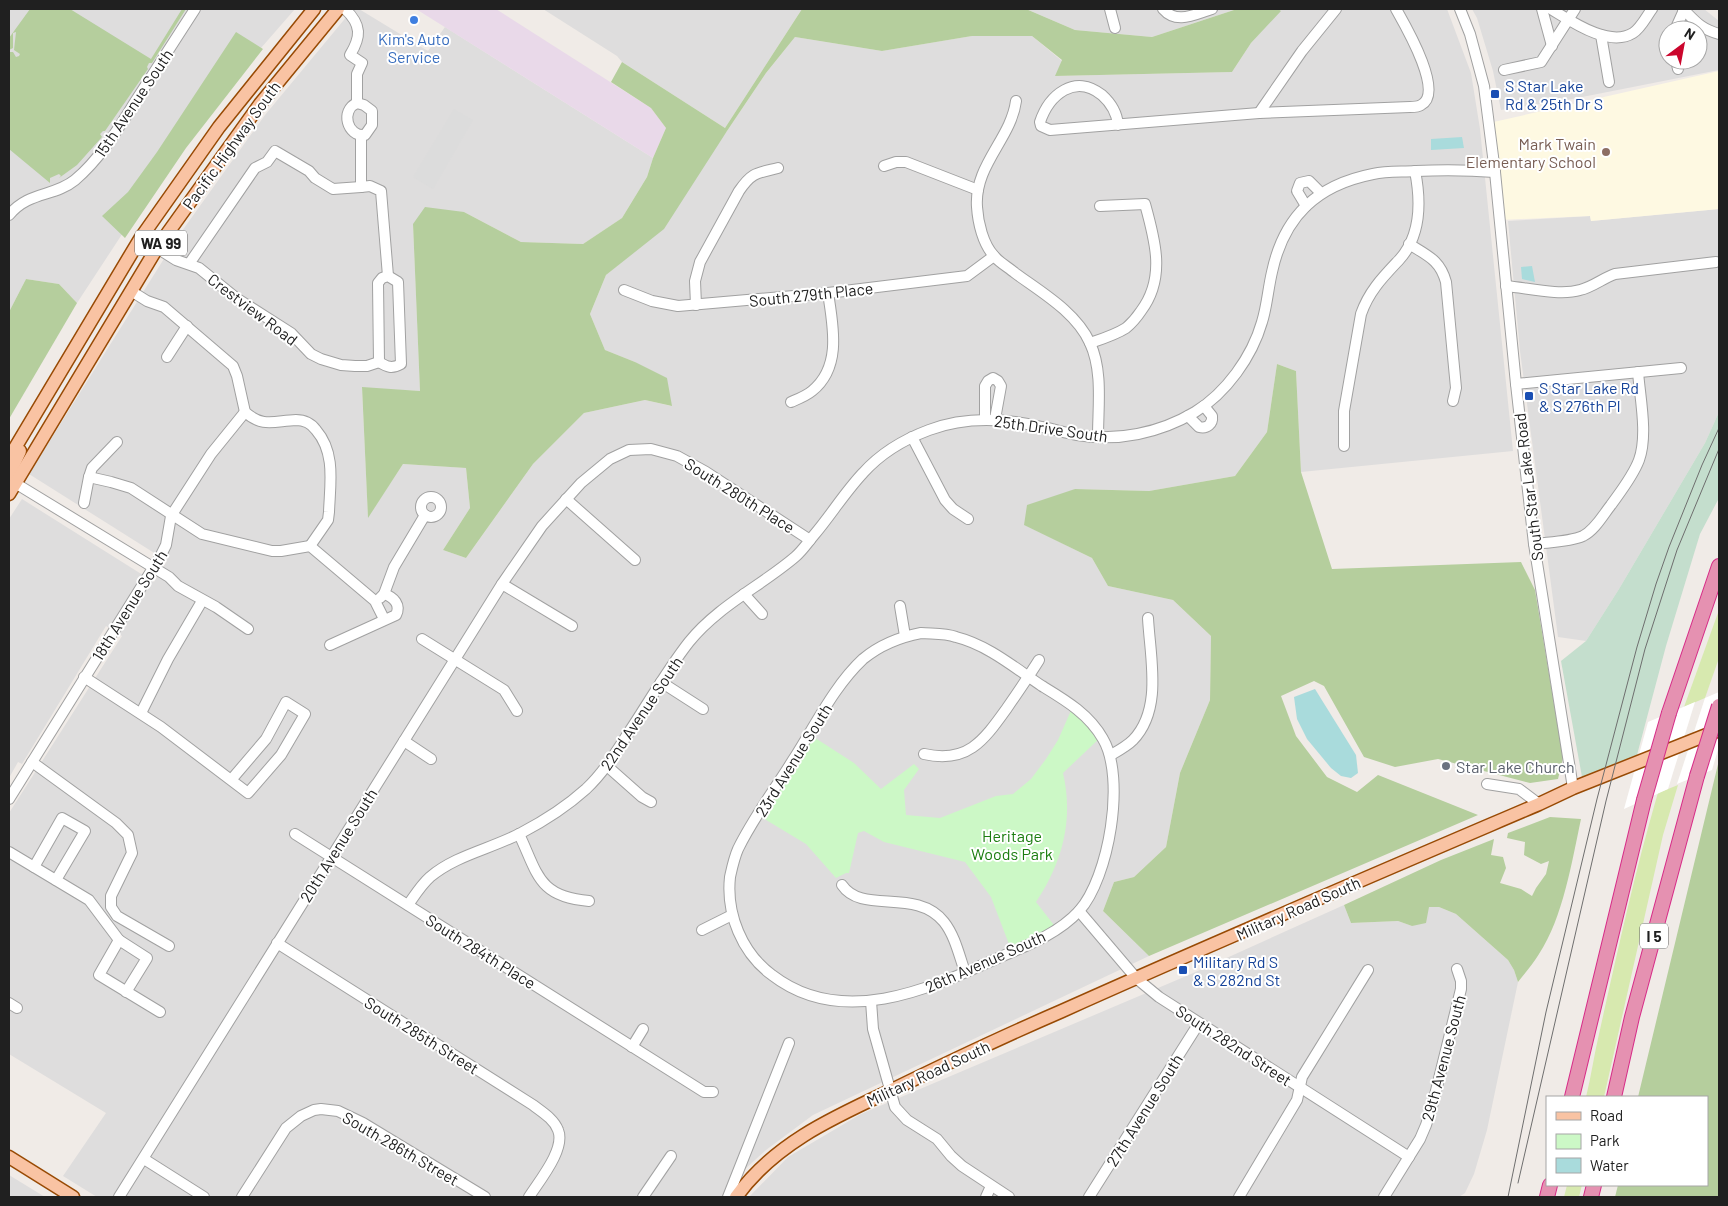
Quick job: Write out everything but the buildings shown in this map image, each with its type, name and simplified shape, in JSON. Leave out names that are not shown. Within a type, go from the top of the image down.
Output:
[{"type":"highway","points":[[1572,1096],[1644,800],[1669,713],[1719,566]]},
{"type":"highway","name":"I 5","points":[[1614,1096],[1632,1017],[1696,776],[1719,706]]},
{"type":"main road","name":"Pacific Highway South","points":[[9,458],[140,239],[219,127],[314,9]]},
{"type":"main road","points":[[260,104],[276,68],[323,9]]},
{"type":"main road","name":"Pacific Highway South","points":[[12,488],[157,248],[260,104],[338,9]]},
{"type":"main road","points":[[157,248],[152,237],[154,232],[201,152]]},
{"type":"main road","points":[[12,488],[9,475],[21,450],[32,418]]},
{"type":"main road","name":"Military Road South","points":[[736,1197],[767,1162],[802,1136],[822,1123],[890,1090],[1136,978],[1573,788],[1719,730]]},
{"type":"main road","points":[[9,1157],[73,1197]]},
{"type":"street","name":"15th Avenue South","points":[[9,213],[19,204],[32,197],[66,186],[75,180],[93,161],[112,137],[195,9]]},
{"type":"street","points":[[346,9],[359,33],[358,41],[350,55],[362,63],[357,74],[357,103]]},
{"type":"street","points":[[1110,9],[1115,28]]},
{"type":"street","points":[[1163,9],[1173,17],[1182,18],[1212,9]]},
{"type":"street","points":[[1258,113],[1336,9]]},
{"type":"street","points":[[1118,125],[1117,117],[1110,103],[1098,92],[1082,86],[1068,88],[1056,95],[1040,122],[1041,126],[1050,130],[1118,125],[1258,113],[1316,109],[1419,106],[1424,103],[1429,93],[1426,73],[1396,9]]},
{"type":"street","name":"South Star Lake Road","points":[[1460,9],[1470,34],[1482,78],[1495,172],[1534,544],[1573,788]]},
{"type":"street","points":[[1542,9],[1552,46]]},
{"type":"street","points":[[1551,9],[1584,29],[1601,35],[1614,36],[1630,34],[1637,29],[1652,9]]},
{"type":"street","points":[[1504,70],[1542,62],[1575,9]]},
{"type":"street","points":[[1684,9],[1696,23],[1715,33]]},
{"type":"street","points":[[1601,35],[1610,82]]},
{"type":"street","points":[[1016,101],[1013,117],[990,156],[978,190],[977,208],[981,229],[984,241],[994,256],[1003,265],[1062,309],[1076,322],[1090,343],[1098,380],[1098,437]]},
{"type":"street","points":[[357,103],[367,107],[373,116],[370,129],[365,135],[361,135],[353,132],[348,122],[347,112],[357,103]]},
{"type":"street","points":[[189,264],[255,168],[267,162],[275,151],[309,171],[315,178],[333,189],[361,187],[361,135]]},
{"type":"street","points":[[884,166],[896,162],[906,162],[978,190]]},
{"type":"street","points":[[696,305],[695,282],[700,262],[739,191],[753,174],[778,168]]},
{"type":"street","name":"25th Drive South","points":[[912,437],[957,421],[990,420],[1032,424],[1079,435],[1098,437],[1148,432],[1174,423],[1204,406],[1228,382],[1250,350],[1262,324],[1278,251],[1287,232],[1312,199],[1344,181],[1373,174],[1454,169],[1495,172]]},
{"type":"street","points":[[1344,446],[1344,411],[1361,314],[1364,303],[1378,281],[1400,259],[1409,244],[1417,222],[1418,189],[1415,171]]},
{"type":"street","points":[[1306,206],[1297,191],[1300,183],[1309,181],[1321,193]]},
{"type":"street","name":"Crestview Road","points":[[157,248],[170,257],[199,268],[236,298],[291,333],[312,354],[321,359],[341,365],[367,366],[379,362],[387,367],[392,367],[401,364],[398,282],[388,276],[381,192],[370,186],[361,187]]},
{"type":"street","points":[[1090,343],[1112,336],[1135,320],[1151,294],[1157,268],[1155,245],[1144,204],[1100,206]]},
{"type":"street","points":[[1409,244],[1438,263],[1443,271],[1446,282],[1456,388],[1453,401]]},
{"type":"street","name":"South 279th Place","points":[[624,290],[652,301],[678,306],[828,293],[967,276],[994,256]]},
{"type":"street","points":[[1506,286],[1563,292],[1577,291],[1588,288],[1607,276],[1615,274],[1718,261]]},
{"type":"street","points":[[379,362],[378,283],[382,278],[388,276]]},
{"type":"street","points":[[89,477],[131,488],[202,534],[266,550],[281,551],[310,546],[328,520],[329,455],[322,439],[312,426],[303,421],[267,424],[253,418],[245,412],[233,366],[164,308],[147,301],[131,291]]},
{"type":"street","points":[[791,402],[813,390],[820,382],[830,363],[834,345],[834,332],[828,293]]},
{"type":"street","points":[[167,357],[187,326]]},
{"type":"street","points":[[1516,384],[1681,368]]},
{"type":"street","points":[[1534,544],[1585,535],[1603,516],[1627,482],[1639,460],[1642,441],[1638,372]]},
{"type":"street","points":[[1188,416],[1199,427],[1209,426],[1212,416],[1204,406]]},
{"type":"street","name":"18th Avenue South","points":[[9,799],[154,568],[166,545],[172,516],[211,454],[245,412]]},
{"type":"street","points":[[912,437],[945,500],[952,509],[968,519]]},
{"type":"street","name":"22nd Avenue South","points":[[408,905],[422,884],[438,871],[456,861],[519,834],[568,805],[588,787],[607,766],[661,682],[692,639],[713,618],[797,555],[834,512],[862,474],[881,457],[912,437]]},
{"type":"street","points":[[84,503],[92,468],[118,442]]},
{"type":"street","name":"South 280th Place","points":[[566,499],[598,468],[620,454],[641,449],[659,450],[677,456],[706,472],[810,540]]},
{"type":"street","points":[[12,488],[154,568],[169,577],[178,586],[202,601],[216,607],[248,629]]},
{"type":"street","points":[[566,499],[635,560]]},
{"type":"street","name":"20th Avenue South","points":[[119,1197],[502,584],[542,526],[566,499]]},
{"type":"street","points":[[375,601],[384,594],[394,567],[426,516]]},
{"type":"street","points":[[310,546],[375,601],[384,619]]},
{"type":"street","points":[[502,584],[572,626]]},
{"type":"street","points":[[330,645],[396,615],[398,605],[392,598],[384,594]]},
{"type":"street","points":[[744,594],[762,614]]},
{"type":"street","points":[[141,713],[168,659],[202,601]]},
{"type":"street","points":[[900,606],[905,636],[921,633],[954,636],[990,651],[1084,715],[1102,736],[1111,755],[1138,735],[1146,722],[1151,706],[1153,694],[1148,618]]},
{"type":"street","name":"23rd Avenue South","points":[[732,916],[730,886],[735,857],[758,815],[847,676],[867,656],[905,636]]},
{"type":"street","points":[[422,639],[504,690],[517,711]]},
{"type":"street","points":[[924,754],[939,757],[949,756],[961,753],[978,744],[992,728],[1040,660]]},
{"type":"street","points":[[84,677],[141,713],[248,793],[281,755],[305,714],[286,702],[266,739],[231,780]]},
{"type":"street","points":[[661,682],[703,709]]},
{"type":"street","points":[[404,741],[431,759]]},
{"type":"street","name":"26th Avenue South","points":[[872,1001],[907,994],[965,972],[1038,940],[1079,911],[1097,878],[1109,839],[1114,803],[1111,755]]},
{"type":"street","points":[[32,762],[116,823],[128,835],[132,853],[111,896],[111,907],[117,916],[169,946]]},
{"type":"street","points":[[607,766],[642,797],[651,802]]},
{"type":"street","points":[[1487,784],[1519,789],[1539,804]]},
{"type":"street","points":[[34,867],[62,818],[85,831],[56,880]]},
{"type":"street","name":"South 284th Place","points":[[295,834],[704,1092],[713,1092]]},
{"type":"street","points":[[519,834],[537,876],[547,888],[569,899],[588,901]]},
{"type":"street","points":[[9,852],[89,900],[119,940],[146,958],[126,992]]},
{"type":"street","points":[[842,886],[849,893],[864,899],[908,903],[922,906],[932,912],[949,930],[965,972]]},
{"type":"street","name":"South 282nd Street","points":[[1079,911],[1136,978],[1160,997],[1409,1157]]},
{"type":"street","points":[[702,930],[732,916],[747,947],[759,964],[774,977],[790,987],[812,996],[832,1000],[872,1001],[872,1029],[895,1107],[900,1114],[930,1134],[962,1166],[1009,1197]]},
{"type":"street","points":[[119,940],[99,975],[160,1012]]},
{"type":"street","name":"South 285th Street","points":[[277,943],[532,1105],[552,1120],[560,1134],[556,1155],[529,1197]]},
{"type":"street","name":"29th Avenue South","points":[[1384,1197],[1424,1132],[1434,1103],[1461,989],[1461,981],[1457,969]]},
{"type":"street","points":[[1239,1197],[1297,1100],[1302,1077],[1368,970]]},
{"type":"street","name":"27th Avenue South","points":[[1089,1197],[1199,1023]]},
{"type":"street","points":[[632,1047],[643,1029]]},
{"type":"street","points":[[728,1197],[789,1043]]},
{"type":"street","name":"South 286th Street","points":[[242,1197],[286,1128],[301,1116],[314,1110],[338,1112],[363,1123],[485,1197]]},
{"type":"street","points":[[643,1197],[671,1156]]},
{"type":"street","points":[[144,1158],[204,1197]]},
{"type":"street","points":[[986,1197],[991,1186]]},
{"type":"shaded area","points":[[9,9],[295,9],[170,161],[77,303],[59,284],[26,279],[9,312]]},
{"type":"shaded area","points":[[353,9],[359,9],[428,51],[445,27],[653,158],[647,177],[622,218],[583,244],[521,242],[464,212],[413,224],[420,391],[362,388],[368,517],[403,464],[466,468],[470,508],[443,550],[466,558],[533,464],[584,413],[645,400],[671,406],[635,362],[605,350],[590,314],[606,275],[630,255],[727,131],[766,73],[795,37],[882,51],[972,36],[1032,36],[1062,61],[1056,76],[1232,72],[1251,43],[1280,11],[1278,9],[1447,9],[1471,73],[1480,129],[1513,451],[1301,472],[1296,371],[1277,364],[1267,432],[1235,476],[1149,491],[1075,489],[1025,525],[1092,558],[1108,586],[1173,600],[1211,636],[1210,700],[1180,773],[1166,847],[1134,877],[1114,882],[1103,911],[1149,956],[813,1115],[766,1150],[732,1181],[723,1197],[97,1197],[63,1176],[106,1113],[9,1054],[9,813],[122,636],[106,626],[22,764],[18,762],[9,778],[9,519],[22,499],[154,582],[167,561],[29,474],[177,238],[265,115]]},
{"type":"shaded area","points":[[416,9],[496,9],[651,108],[666,128],[653,158]]},
{"type":"shaded area","points":[[543,9],[802,9],[725,128]]},
{"type":"shaded area","points":[[1026,9],[1237,9],[1152,37],[1075,30]]},
{"type":"shaded area","points":[[1472,9],[1704,9],[1719,21],[1719,70],[1572,99],[1501,110],[1493,71],[1477,18]]},
{"type":"shaded area","name":"Mark Twain Elementary School","points":[[1719,71],[1719,209],[1591,221],[1590,216],[1500,220],[1489,123]]},
{"type":"shaded area","points":[[454,109],[473,120],[433,189],[413,177]]},
{"type":"shaded area","points":[[1719,209],[1719,412],[1705,443],[1586,641],[1558,637],[1520,351],[1508,221],[1590,216],[1591,221]]},
{"type":"shaded area","points":[[1344,905],[1351,923],[1398,921],[1412,926],[1429,907],[1439,907],[1456,914],[1508,960],[1514,970],[1518,982],[1487,1130],[1474,1174],[1465,1193],[1459,1197],[749,1197],[788,1157],[861,1114],[1191,974]]},
{"type":"shaded area","points":[[9,1175],[45,1197],[9,1197]]},
{"type":"green space","points":[[30,9],[70,9],[151,59],[182,9],[186,9],[152,63],[149,63],[148,69],[105,131],[100,134],[102,137],[77,165],[59,178],[61,176],[59,174],[50,178],[50,183],[9,149],[9,52],[13,52],[16,57],[20,54],[14,50],[16,32],[13,33],[13,48],[9,50],[9,38]]},
{"type":"green space","points":[[802,9],[1026,9],[1075,30],[1152,37],[1237,9],[1278,9],[1281,11],[1251,43],[1232,72],[1055,76],[1062,60],[1032,36],[972,36],[882,51],[795,37],[766,73],[664,229],[606,275],[590,314],[605,350],[667,378],[672,406],[645,400],[584,413],[533,464],[466,558],[443,550],[470,508],[466,468],[403,464],[368,518],[362,387],[420,391],[413,224],[425,207],[464,212],[521,242],[583,244],[622,218],[647,177],[666,128],[651,108],[611,82],[622,62],[725,128]]},
{"type":"green space","points":[[236,32],[263,49],[186,148],[125,238],[102,216],[128,192],[157,152]]},
{"type":"green space","points":[[26,279],[59,284],[77,303],[9,419],[9,312]]},
{"type":"green space","points":[[1277,364],[1296,371],[1301,472],[1332,569],[1521,562],[1535,590],[1563,758],[1558,779],[1530,783],[1438,759],[1395,767],[1364,757],[1324,686],[1314,681],[1281,696],[1296,736],[1327,777],[1357,792],[1378,775],[1478,815],[1149,956],[1103,911],[1114,882],[1134,877],[1166,847],[1180,773],[1210,700],[1211,636],[1173,600],[1108,586],[1092,558],[1024,525],[1027,505],[1075,489],[1149,491],[1235,476],[1267,432]]},
{"type":"green space","points":[[1719,412],[1719,498],[1700,534],[1666,646],[1637,755],[1582,777],[1561,661],[1586,641],[1619,589],[1705,443]]},
{"type":"green space","points":[[1719,610],[1719,658],[1705,698],[1684,707]]},
{"type":"green space","name":"Heritage Woods Park","points":[[1073,706],[1102,736],[1063,773],[1067,808],[1063,841],[1053,872],[1036,902],[1057,929],[1012,952],[991,897],[965,862],[884,842],[864,831],[858,833],[849,873],[836,878],[806,844],[758,815],[809,734],[854,763],[881,789],[914,764],[919,769],[904,790],[906,815],[940,818],[996,796],[1013,794],[1031,779],[1046,759],[1058,740]]},
{"type":"green space","points":[[1719,760],[1719,1197],[1615,1197],[1618,1186],[1708,1186],[1708,1096],[1638,1096]]},
{"type":"green space","points":[[1678,785],[1663,835],[1604,1096],[1586,1096],[1626,915],[1658,793]]},
{"type":"green space","points":[[1550,817],[1581,819],[1566,889],[1554,924],[1539,954],[1518,982],[1508,960],[1456,914],[1439,907],[1429,907],[1426,923],[1412,926],[1398,921],[1351,923],[1344,905],[1441,860],[1494,839],[1491,855],[1503,857],[1506,868],[1500,883],[1521,889],[1532,896],[1546,874],[1549,861],[1541,864],[1524,855],[1525,842],[1507,838],[1508,833]]},
{"type":"green space","points":[[1567,1186],[1582,1186],[1579,1197],[1564,1197]]},
{"type":"water","points":[[1462,137],[1464,148],[1431,150],[1431,139]]},
{"type":"water","points":[[1532,266],[1535,282],[1522,279],[1521,267]]},
{"type":"water","points":[[1315,689],[1356,755],[1358,773],[1351,778],[1341,776],[1331,768],[1307,739],[1297,719],[1294,697]]},
{"type":"pier","points":[[1719,692],[1719,746],[1712,770],[1677,784],[1705,698]]},
{"type":"pier","points":[[1695,702],[1668,789],[1624,809],[1648,722]]},
{"type":"tram line","points":[[1508,1197],[1546,1012],[1597,799],[1637,647],[1669,547],[1719,428]]},
{"type":"tram line","points":[[1518,1183],[1606,801],[1645,649],[1677,550],[1719,449]]},
{"type":"place","name":"Kim's Auto Service","points":[[414,20]]},
{"type":"place","name":"S Star Lake Rd & 25th Dr S","points":[[1495,94]]},
{"type":"place","name":"Mark Twain Elementary School","points":[[1606,152]]},
{"type":"place","name":"S Star Lake Rd & S 276th Pl","points":[[1529,396]]},
{"type":"place","name":"Star Lake Church","points":[[1446,766]]},
{"type":"place","name":"Military Rd S & S 282nd St","points":[[1183,970]]}]
